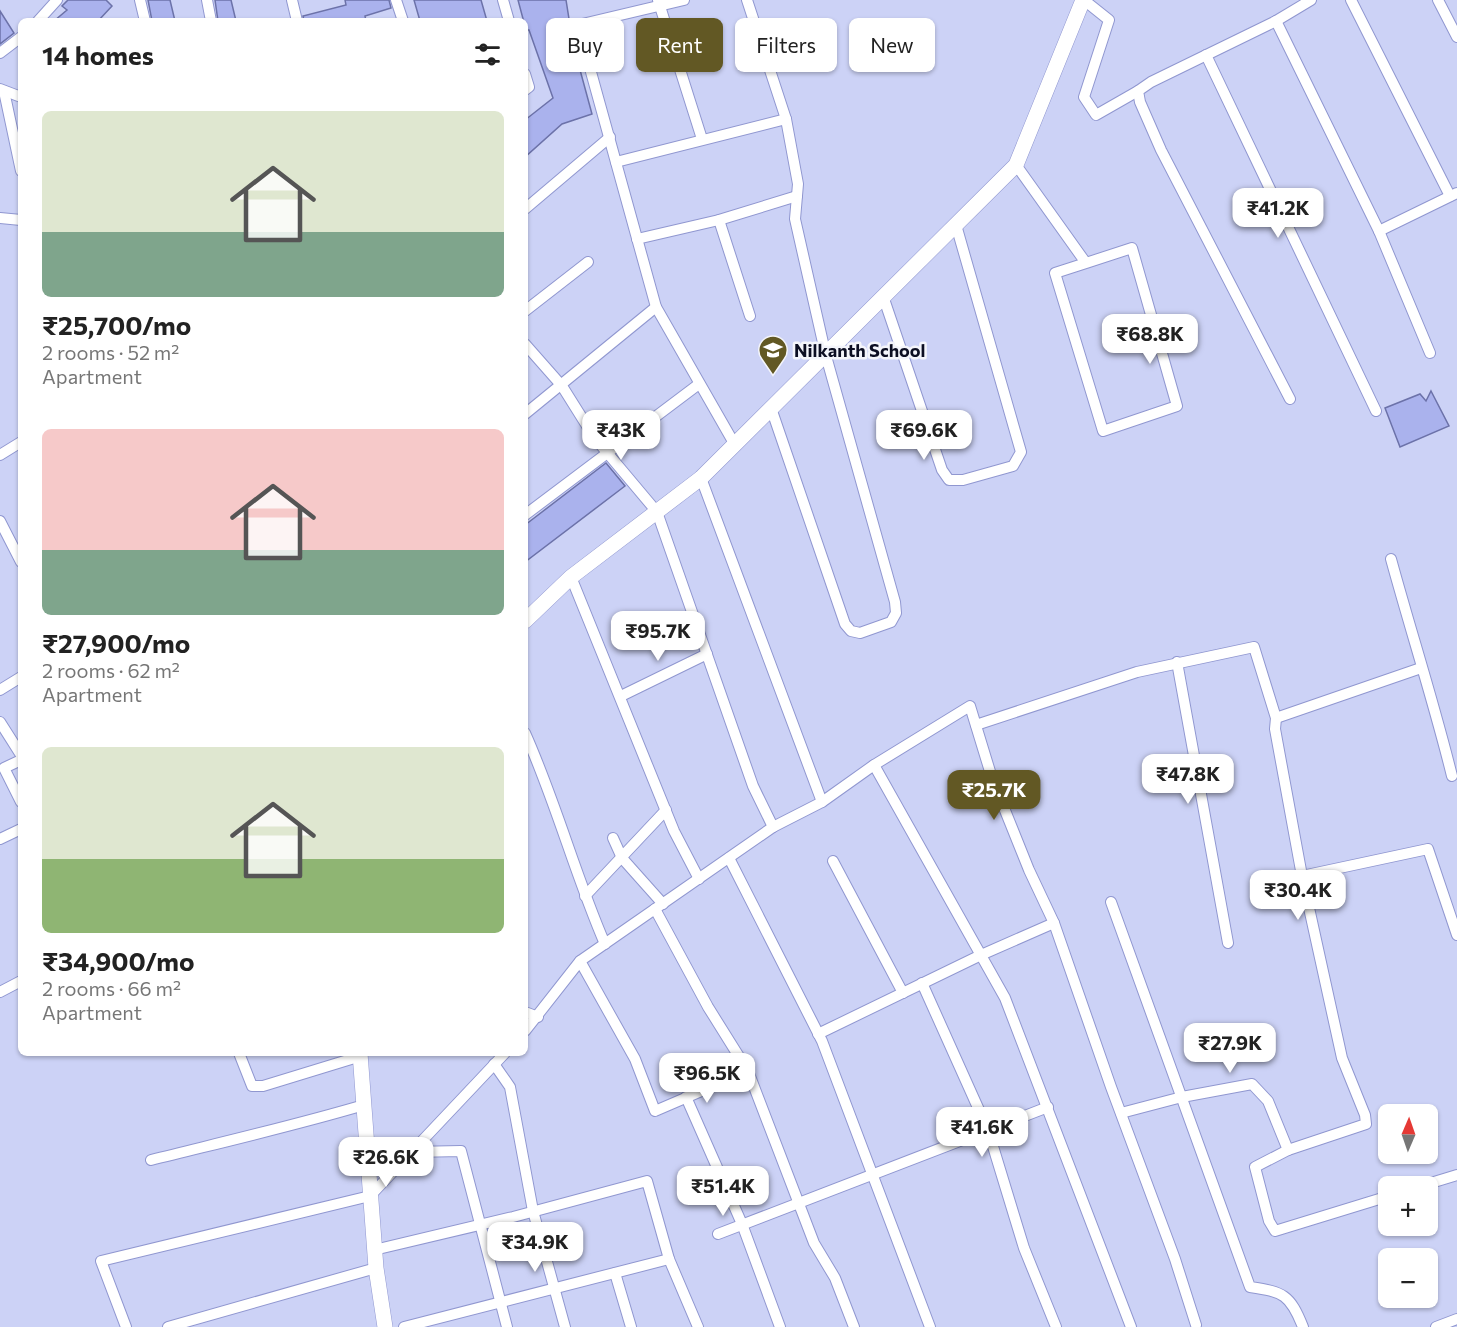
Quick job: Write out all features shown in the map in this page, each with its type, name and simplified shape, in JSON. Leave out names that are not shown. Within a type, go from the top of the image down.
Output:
[{"type":"main road","points":[[528,618],[571,578],[701,478],[1016,165],[1084,0]]},
{"type":"main road","points":[[360,1056],[374,1250],[385,1327]]},
{"type":"street","points":[[41,18],[57,0]]},
{"type":"street","points":[[140,0],[144,18]]},
{"type":"street","points":[[207,0],[210,18]]},
{"type":"street","points":[[292,0],[296,18]]},
{"type":"street","points":[[396,0],[402,18]]},
{"type":"street","points":[[503,0],[508,18]]},
{"type":"street","points":[[684,0],[659,3],[578,25],[656,308],[735,446]]},
{"type":"street","points":[[747,0],[786,119],[798,184],[795,219],[826,356],[896,602],[896,613],[891,622],[860,633],[851,631],[845,624],[771,408]]},
{"type":"street","points":[[1084,0],[1109,20],[1084,97],[1096,115],[1151,81],[1276,21],[1311,0]]},
{"type":"street","points":[[1351,0],[1453,194],[1379,231]]},
{"type":"street","points":[[1438,0],[1457,37]]},
{"type":"street","points":[[659,3],[702,140]]},
{"type":"street","points":[[1276,21],[1379,231],[1430,353]]},
{"type":"street","points":[[0,53],[18,39]]},
{"type":"street","points":[[1206,55],[1376,411]]},
{"type":"street","points":[[2,90],[18,96]]},
{"type":"street","points":[[2,90],[18,158]]},
{"type":"street","points":[[1138,91],[1140,102],[1161,150],[1290,399]]},
{"type":"street","points":[[616,162],[786,119]]},
{"type":"street","points":[[528,206],[610,137]]},
{"type":"street","points":[[1016,165],[1086,263]]},
{"type":"street","points":[[637,239],[719,220],[797,196]]},
{"type":"street","points":[[0,218],[18,220]]},
{"type":"street","points":[[719,220],[750,316]]},
{"type":"street","points":[[883,296],[942,470],[949,480],[963,480],[1013,466],[1021,452],[956,225]]},
{"type":"street","points":[[1132,248],[1177,406],[1103,431],[1055,273],[1086,263],[1132,248]]},
{"type":"street","points":[[528,308],[588,262]]},
{"type":"street","points":[[528,412],[656,308]]},
{"type":"street","points":[[528,347],[562,386],[608,453],[657,512],[753,786],[772,827]]},
{"type":"street","points":[[528,513],[699,384]]},
{"type":"street","points":[[0,455],[18,444]]},
{"type":"street","points":[[701,478],[822,802]]},
{"type":"street","points":[[0,521],[18,554]]},
{"type":"street","points":[[1391,559],[1421,668],[1433,700],[1452,776]]},
{"type":"street","points":[[571,578],[666,810],[699,879]]},
{"type":"street","points":[[976,725],[1137,672],[1254,647],[1276,718],[1275,729],[1302,876],[1342,1058],[1365,1115],[1366,1124],[1288,1150],[1255,1167],[1269,1221],[1275,1232],[1378,1199]]},
{"type":"street","points":[[621,696],[707,654]]},
{"type":"street","points":[[1177,663],[1228,943]]},
{"type":"street","points":[[1276,718],[1421,668]]},
{"type":"street","points":[[0,690],[18,679]]},
{"type":"street","points":[[528,1028],[580,962],[772,827],[822,802],[874,765],[970,706],[996,788],[1054,923],[1175,1259],[1196,1325]]},
{"type":"street","points":[[0,722],[18,752]]},
{"type":"street","points":[[528,740],[545,778],[585,896],[605,944]]},
{"type":"street","points":[[18,759],[2,768],[18,797]]},
{"type":"street","points":[[874,765],[1005,999],[1131,1327]]},
{"type":"street","points":[[585,896],[666,810]]},
{"type":"street","points":[[0,839],[18,830]]},
{"type":"street","points":[[613,838],[622,858],[659,907],[708,1007],[748,1071],[814,1244],[835,1278],[854,1327]]},
{"type":"street","points":[[1302,876],[1428,849],[1457,935]]},
{"type":"street","points":[[729,858],[818,1034],[874,1174],[930,1327]]},
{"type":"street","points":[[833,861],[903,993]]},
{"type":"street","points":[[1111,902],[1250,1287],[1281,1292],[1295,1307],[1303,1327]]},
{"type":"street","points":[[818,1034],[981,955],[1054,923]]},
{"type":"street","points":[[580,962],[635,1059],[655,1111],[748,1071]]},
{"type":"street","points":[[0,992],[18,983]]},
{"type":"street","points":[[922,983],[988,1130],[1024,1248],[1056,1327]]},
{"type":"street","points":[[528,1013],[538,1017]]},
{"type":"street","points":[[240,1056],[252,1086],[263,1086],[357,1056]]},
{"type":"street","points":[[126,1327],[101,1261],[370,1196],[502,1056]]},
{"type":"street","points":[[494,1064],[510,1087],[533,1211],[565,1327]]},
{"type":"street","points":[[1121,1113],[1182,1097],[1252,1084],[1268,1101],[1288,1150]]},
{"type":"street","points":[[686,1097],[742,1224],[780,1327]]},
{"type":"street","points":[[151,1160],[272,1132],[364,1106]]},
{"type":"street","points":[[718,1234],[1048,1107]]},
{"type":"street","points":[[412,1152],[461,1150],[507,1327]]},
{"type":"street","points":[[1438,1181],[1457,1175]]},
{"type":"street","points":[[374,1250],[647,1181],[669,1259],[698,1327]]},
{"type":"street","points":[[404,1327],[669,1259]]},
{"type":"street","points":[[168,1327],[376,1268]]},
{"type":"street","points":[[615,1273],[631,1327]]},
{"type":"street","points":[[1436,1327],[1457,1319]]},
{"type":"building","points":[[68,0],[106,0],[112,6],[101,18],[58,18],[67,10],[62,6]]},
{"type":"building","points":[[148,0],[170,0],[174,18],[151,18]]},
{"type":"building","points":[[215,0],[231,0],[235,18],[218,18]]},
{"type":"building","points":[[345,0],[389,0],[391,8],[365,16],[365,18],[303,18],[303,16],[346,5]]},
{"type":"building","points":[[414,0],[481,0],[486,18],[419,18]]},
{"type":"building","points":[[518,0],[566,0],[569,18],[546,18],[546,72],[581,72],[592,114],[562,124],[528,154],[528,118],[553,98],[528,30],[528,18],[523,18]]},
{"type":"building","points":[[0,11],[14,33],[0,44]]},
{"type":"building","points":[[1431,391],[1449,426],[1400,447],[1385,408],[1420,394],[1426,401]]},
{"type":"building","points":[[606,463],[625,486],[528,560],[528,523]]},
{"type":"place","name":"Nilkanth School","points":[[773,376]]}]
